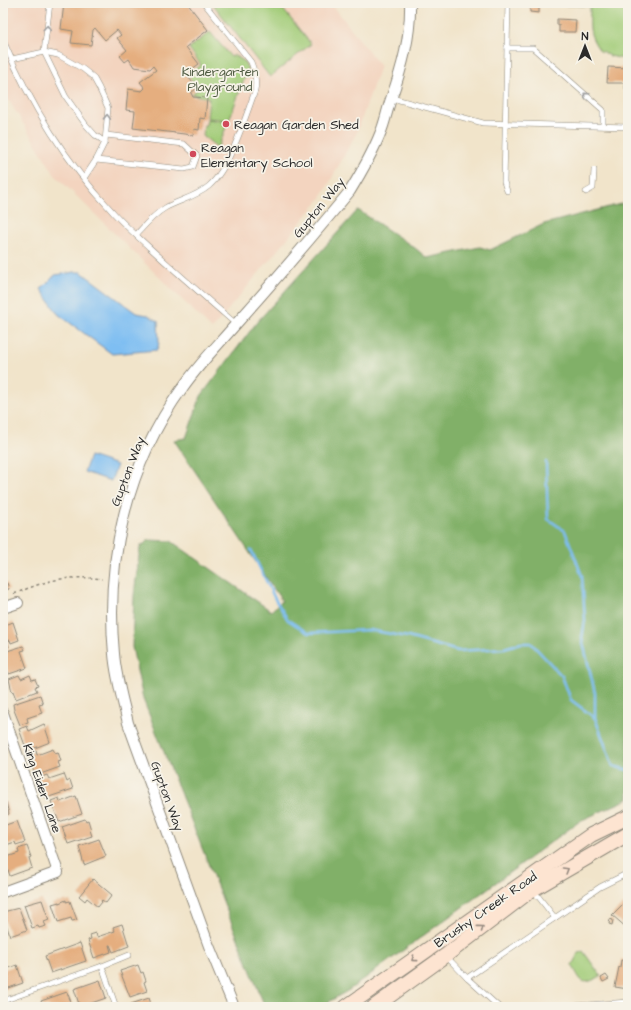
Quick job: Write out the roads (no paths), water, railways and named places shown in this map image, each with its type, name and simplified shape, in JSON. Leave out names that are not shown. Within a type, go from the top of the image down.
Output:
[{"type":"main road","name":"Brushy Creek Road","points":[[374,1007],[445,956],[591,834],[628,817]]},
{"type":"main road","name":"Brushy Creek Road","points":[[346,1007],[529,885],[628,834]]},
{"type":"street","name":"Gupton Way","points":[[234,1007],[128,723],[114,656],[112,594],[115,559],[121,525],[138,469],[165,414],[183,387],[206,358],[350,191],[365,165],[380,134],[400,77],[407,44],[410,3]]},
{"type":"street","points":[[3,608],[16,598]]},
{"type":"street","name":"King Eider Lane","points":[[3,713],[58,872],[3,892]]},
{"type":"lane","points":[[50,3],[44,52],[66,97],[86,125],[105,142]]},
{"type":"lane","points":[[136,235],[155,215],[165,208],[194,196],[208,187],[219,177],[231,152],[255,91],[256,77],[252,62],[204,3]]},
{"type":"lane","points":[[507,191],[504,182],[508,3]]},
{"type":"lane","points":[[3,40],[44,122],[73,164],[111,211],[185,280],[236,324]]},
{"type":"lane","points":[[507,48],[533,48],[603,110],[603,126]]},
{"type":"lane","points":[[12,59],[44,52],[58,55],[69,60],[93,77],[108,108],[106,135],[105,142],[96,160],[84,178]]},
{"type":"lane","points":[[392,98],[483,122],[505,124],[628,127]]},
{"type":"lane","points":[[96,160],[184,169],[193,167],[197,156],[184,144],[106,135]]},
{"type":"lane","points":[[586,192],[594,188],[594,170]]},
{"type":"lane","points":[[467,978],[600,887],[628,873]]},
{"type":"lane","points":[[529,885],[555,918]]},
{"type":"lane","points":[[3,1001],[129,955]]},
{"type":"lane","points":[[445,956],[499,1007]]},
{"type":"lane","points":[[102,966],[116,1007]]},
{"type":"lane","points":[[562,1007],[628,1002]]},
{"type":"water","points":[[81,272],[136,313],[148,315],[158,321],[159,343],[157,350],[112,354],[58,314],[41,289],[55,275]]},
{"type":"water","points":[[90,456],[117,465],[111,481],[84,472]]},
{"type":"waterway","points":[[546,462],[548,519],[565,531],[582,576],[585,620],[582,638],[595,693],[595,718],[613,766],[628,770]]},
{"type":"waterway","points":[[251,550],[275,599],[288,620],[308,633],[369,630],[408,637],[458,651],[504,648],[521,643],[531,643],[562,676],[571,700],[595,718]]},
{"type":"place","name":"Reagan Garden Shed","points":[[226,124]]},
{"type":"place","name":"Reagan Elementary School","points":[[193,154]]},
{"type":"park label","name":"Kindergarten Playground","points":[[220,78]]}]
